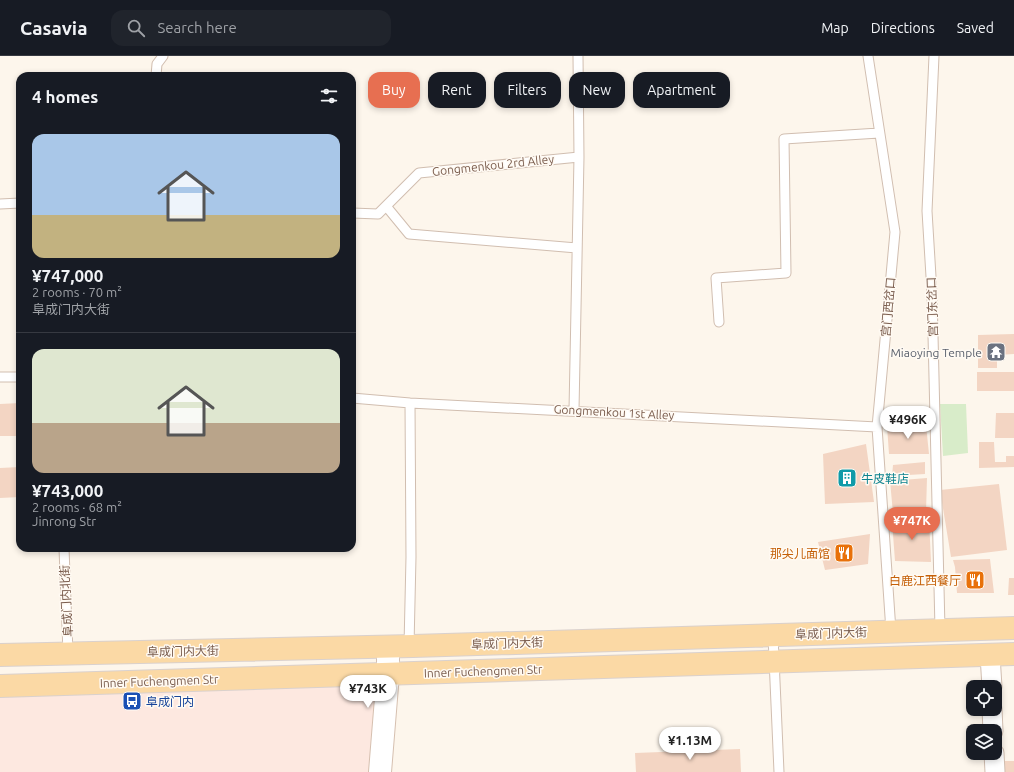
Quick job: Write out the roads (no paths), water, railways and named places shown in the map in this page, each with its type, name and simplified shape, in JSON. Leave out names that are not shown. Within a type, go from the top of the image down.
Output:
[{"type":"main road","name":"阜成门内大街","points":[[0,655],[388,647],[940,629],[1014,628]]},
{"type":"main road","points":[[380,772],[388,674],[388,647]]},
{"type":"main road","points":[[774,661],[1014,654]]},
{"type":"main road","name":"Inner Fuchengmen Str","points":[[0,686],[774,661]]},
{"type":"street","points":[[990,655],[992,680]]},
{"type":"street","points":[[994,760],[995,772]]},
{"type":"lane","points":[[156,72],[157,64],[163,56]]},
{"type":"lane","points":[[574,410],[579,157],[578,56]]},
{"type":"lane","name":"宫门西岔口","points":[[868,56],[895,232],[876,427],[891,631]]},
{"type":"lane","name":"宫门东岔口","points":[[934,56],[927,211],[932,293],[940,629]]},
{"type":"lane","points":[[719,322],[716,278],[786,273],[784,140],[879,132]]},
{"type":"lane","name":"Gongmenkou 2rd Alley","points":[[356,213],[378,214],[419,173],[579,157]]},
{"type":"lane","points":[[0,204],[16,203]]},
{"type":"lane","points":[[386,206],[409,234],[577,248]]},
{"type":"lane","points":[[0,377],[16,377]]},
{"type":"lane","name":"Gongmenkou 1st Alley","points":[[356,398],[410,403],[574,410],[876,427]]},
{"type":"lane","points":[[409,646],[412,557],[410,403]]},
{"type":"lane","name":"阜成门内北街","points":[[64,552],[68,653]]},
{"type":"lane","points":[[773,635],[779,772]]},
{"type":"place","name":"Miaoying Temple","points":[[996,352]]},
{"type":"place","name":"牛皮鞋店","points":[[847,478]]},
{"type":"place","name":"那尖儿面馆","points":[[844,553]]},
{"type":"place","name":"白鹿江西餐厅","points":[[975,580]]},
{"type":"place","name":"阜成门内","points":[[132,701]]}]
